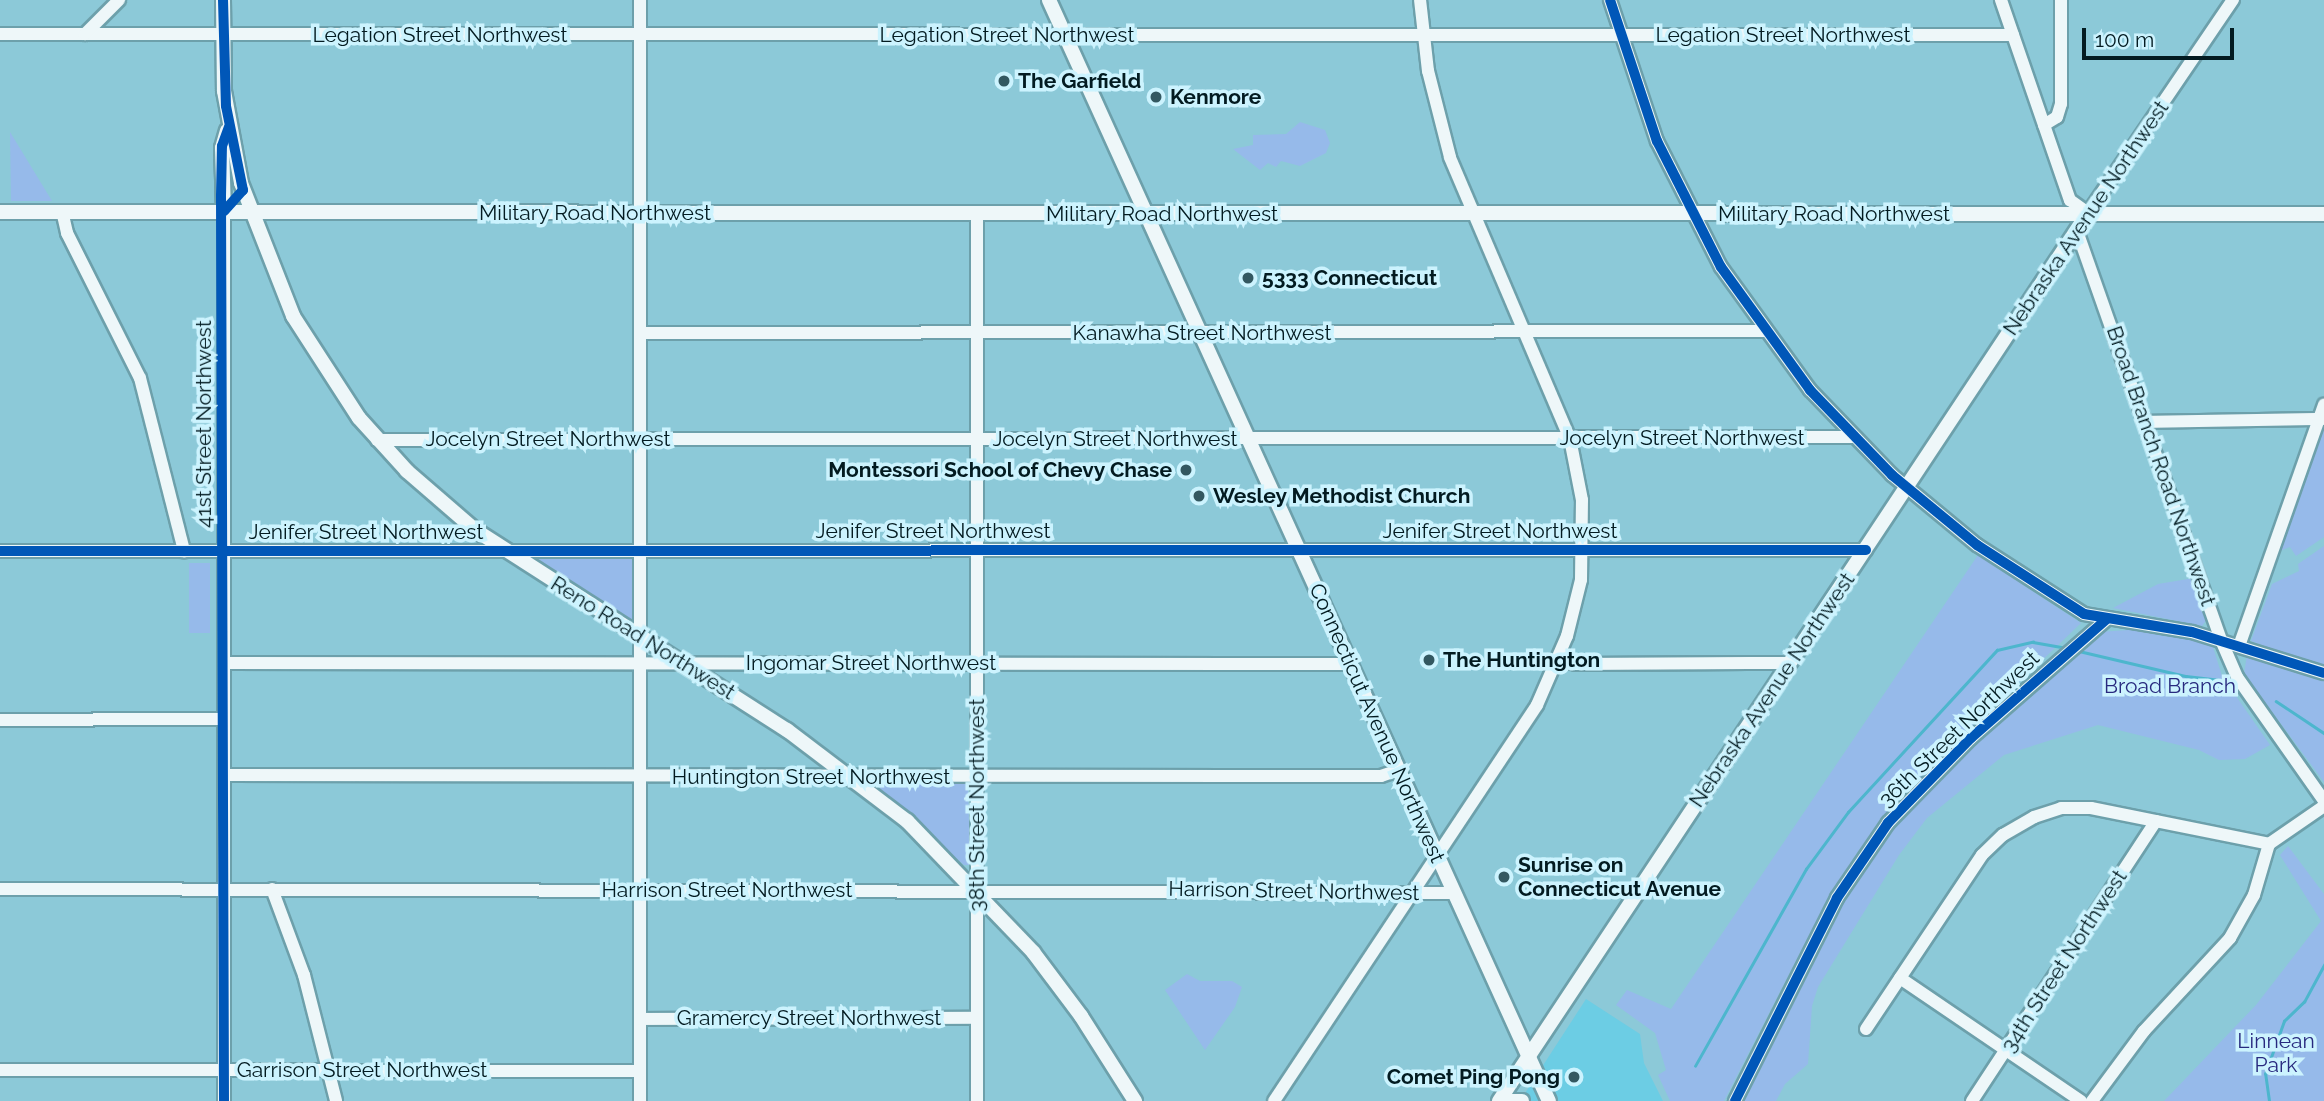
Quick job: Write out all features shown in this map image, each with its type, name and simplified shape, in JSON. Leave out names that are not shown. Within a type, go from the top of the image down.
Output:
[{"type":"main road","name":"41st Street Northwest","points":[[223,0],[222,34],[229,127],[222,148],[224,211]]},
{"type":"main road","name":"Connecticut Avenue Northwest","points":[[1049,0],[1549,1101]]},
{"type":"main road","name":"Reno Road Northwest","points":[[229,127],[243,190],[268,261],[304,337],[377,440],[443,505],[507,551],[851,775],[928,839],[977,890],[1062,989],[1135,1101]]},
{"type":"main road","points":[[224,211],[243,190]]},
{"type":"main road","name":"Military Road Northwest","points":[[2,216],[62,211],[640,214],[2324,214]]},
{"type":"main road","name":"Nebraska Avenue Northwest","points":[[1499,1101],[2088,213]]},
{"type":"main road","points":[[1505,1101],[1522,1101]]},
{"type":"street","points":[[85,34],[119,0]]},
{"type":"street","points":[[640,0],[640,1101]]},
{"type":"street","points":[[1274,1101],[1531,715],[1559,660],[1576,607],[1584,550],[1581,489],[1570,439],[1474,215],[1442,133],[1420,0]]},
{"type":"street","points":[[1610,0],[1619,35],[1651,126],[1692,214],[1764,331],[1852,437],[1906,488],[1977,545],[2087,616],[2174,628],[2324,673]]},
{"type":"street","points":[[2001,0],[2070,200],[2088,213]]},
{"type":"street","points":[[2044,125],[2057,117],[2061,104],[2061,0]]},
{"type":"street","name":"Nebraska Avenue Northwest","points":[[2088,213],[2233,0]]},
{"type":"street","name":"Legation Street Northwest","points":[[0,34],[2013,35]]},
{"type":"street","points":[[62,211],[67,233],[140,378],[184,551]]},
{"type":"street","name":"41st Street Northwest","points":[[223,1101],[224,211]]},
{"type":"street","name":"38th Street Northwest","points":[[977,214],[977,1101]]},
{"type":"street","name":"Broad Branch Road Northwest","points":[[2077,231],[2221,640],[2237,677],[2324,801]]},
{"type":"street","name":"Kanawha Street Northwest","points":[[640,333],[1764,331]]},
{"type":"street","points":[[2239,646],[2321,419],[2324,404]]},
{"type":"street","points":[[2146,422],[2321,419]]},
{"type":"street","name":"Jocelyn Street Northwest","points":[[377,440],[1852,437]]},
{"type":"street","name":"Jenifer Street Northwest","points":[[0,551],[1866,550]]},
{"type":"street","name":"36th Street Northwest","points":[[1735,1101],[1836,898],[1872,844],[1942,766],[2083,637],[2106,620]]},
{"type":"street","points":[[1559,660],[1576,664],[1790,663]]},
{"type":"street","name":"Ingomar Street Northwest","points":[[224,663],[1350,664]]},
{"type":"street","points":[[0,720],[224,719]]},
{"type":"street","name":"Huntington Street Northwest","points":[[224,775],[1381,776],[1398,770]]},
{"type":"street","points":[[2092,1101],[2144,1031],[2230,939],[2254,895],[2269,845],[2324,806]]},
{"type":"street","points":[[1866,1029],[1982,855],[2017,825],[2045,812],[2078,808],[2157,821],[2269,845]]},
{"type":"street","name":"34th Street Northwest","points":[[1972,1101],[2157,821]]},
{"type":"street","name":"Harrison Street Northwest","points":[[0,889],[1415,890],[1454,893]]},
{"type":"street","points":[[272,889],[297,954],[330,1070],[336,1101]]},
{"type":"street","points":[[1900,978],[2081,1101]]},
{"type":"street","name":"Gramercy Street Northwest","points":[[640,1018],[977,1018]]},
{"type":"street","name":"Garrison Street Northwest","points":[[0,1070],[640,1071]]},
{"type":"shaded area","points":[[1586,999],[1640,1034],[1644,1063],[1663,1101],[1520,1101]]},
{"type":"green space","points":[[1300,122],[1325,130],[1330,143],[1326,153],[1300,166],[1281,161],[1276,167],[1268,163],[1260,170],[1233,149],[1253,145],[1253,135],[1286,134]]},
{"type":"green space","points":[[10,132],[52,201],[11,201]]},
{"type":"green space","points":[[2324,428],[2324,537],[2296,556],[2290,547],[2280,551]]},
{"type":"green space","name":"Broad Branch","points":[[2324,546],[2324,668],[2251,641],[2272,584],[2299,571],[2298,564]]},
{"type":"green space","name":"Broad Branch","points":[[1978,555],[2081,623],[1916,781],[1859,850],[1821,912],[1724,1101],[1670,1101],[1658,1075],[1666,1070],[1655,1033],[1616,1005],[1627,990],[1671,1009]]},
{"type":"green space","points":[[541,557],[632,558],[633,621],[537,562]]},
{"type":"green space","points":[[189,563],[210,563],[210,633],[189,633]]},
{"type":"green space","points":[[2194,578],[2207,619],[2202,626],[2113,608],[2158,584]]},
{"type":"green space","name":"Broad Branch","points":[[2129,630],[2189,638],[2213,647],[2222,676],[2270,745],[2245,759],[2219,760],[2199,750],[2098,725],[2004,755],[1927,818],[1899,855],[1818,987],[1812,1006],[1808,1064],[1785,1084],[1776,1101],[1741,1101],[1816,948],[1886,832],[1922,792],[2098,632]]},
{"type":"green space","name":"Broad Branch","points":[[2247,655],[2324,679],[2324,782],[2244,674]]},
{"type":"green space","points":[[881,782],[968,783],[970,865],[964,865],[879,790]]},
{"type":"green space","name":"Linnean Park","points":[[2288,846],[2324,894],[2324,1101],[2164,1101],[2256,1005],[2321,921],[2280,855]]},
{"type":"green space","points":[[1187,974],[1200,981],[1232,981],[1242,987],[1235,1007],[1205,1050],[1165,990]]},
{"type":"waterway","name":"Broad Branch","points":[[1695,1066],[1806,869],[1848,812],[1997,650],[2033,642],[2066,648]]},
{"type":"waterway","name":"Broad Branch","points":[[2079,651],[2186,676],[2229,681]]},
{"type":"waterway","name":"Broad Branch","points":[[2276,701],[2324,733]]},
{"type":"waterway","points":[[2269,1101],[2265,1074],[2284,1021],[2304,1002],[2324,965]]},
{"type":"cycle path","points":[[223,0],[226,106],[243,190],[224,211]]},
{"type":"cycle path","points":[[1610,0],[1657,141],[1721,267],[1810,390],[1892,475],[1977,545],[2084,614],[2192,632],[2324,673]]},
{"type":"cycle path","points":[[224,1101],[221,196],[222,146],[229,127]]},
{"type":"cycle path","points":[[0,551],[1866,550]]},
{"type":"cycle path","points":[[1735,1101],[1837,898],[1888,823],[1971,738],[2106,620]]},
{"type":"place","name":"The Garfield","points":[[1004,81]]},
{"type":"place","name":"Kenmore","points":[[1156,97]]},
{"type":"place","name":"5333 Connecticut","points":[[1248,278]]},
{"type":"place","name":"Montessori School of Chevy Chase","points":[[1186,470]]},
{"type":"place","name":"Wesley Methodist Church","points":[[1199,496]]},
{"type":"place","name":"The Huntington","points":[[1429,660]]},
{"type":"place","name":"Sunrise on Connecticut Avenue","points":[[1504,877]]},
{"type":"place","name":"Comet Ping Pong","points":[[1574,1077]]}]
